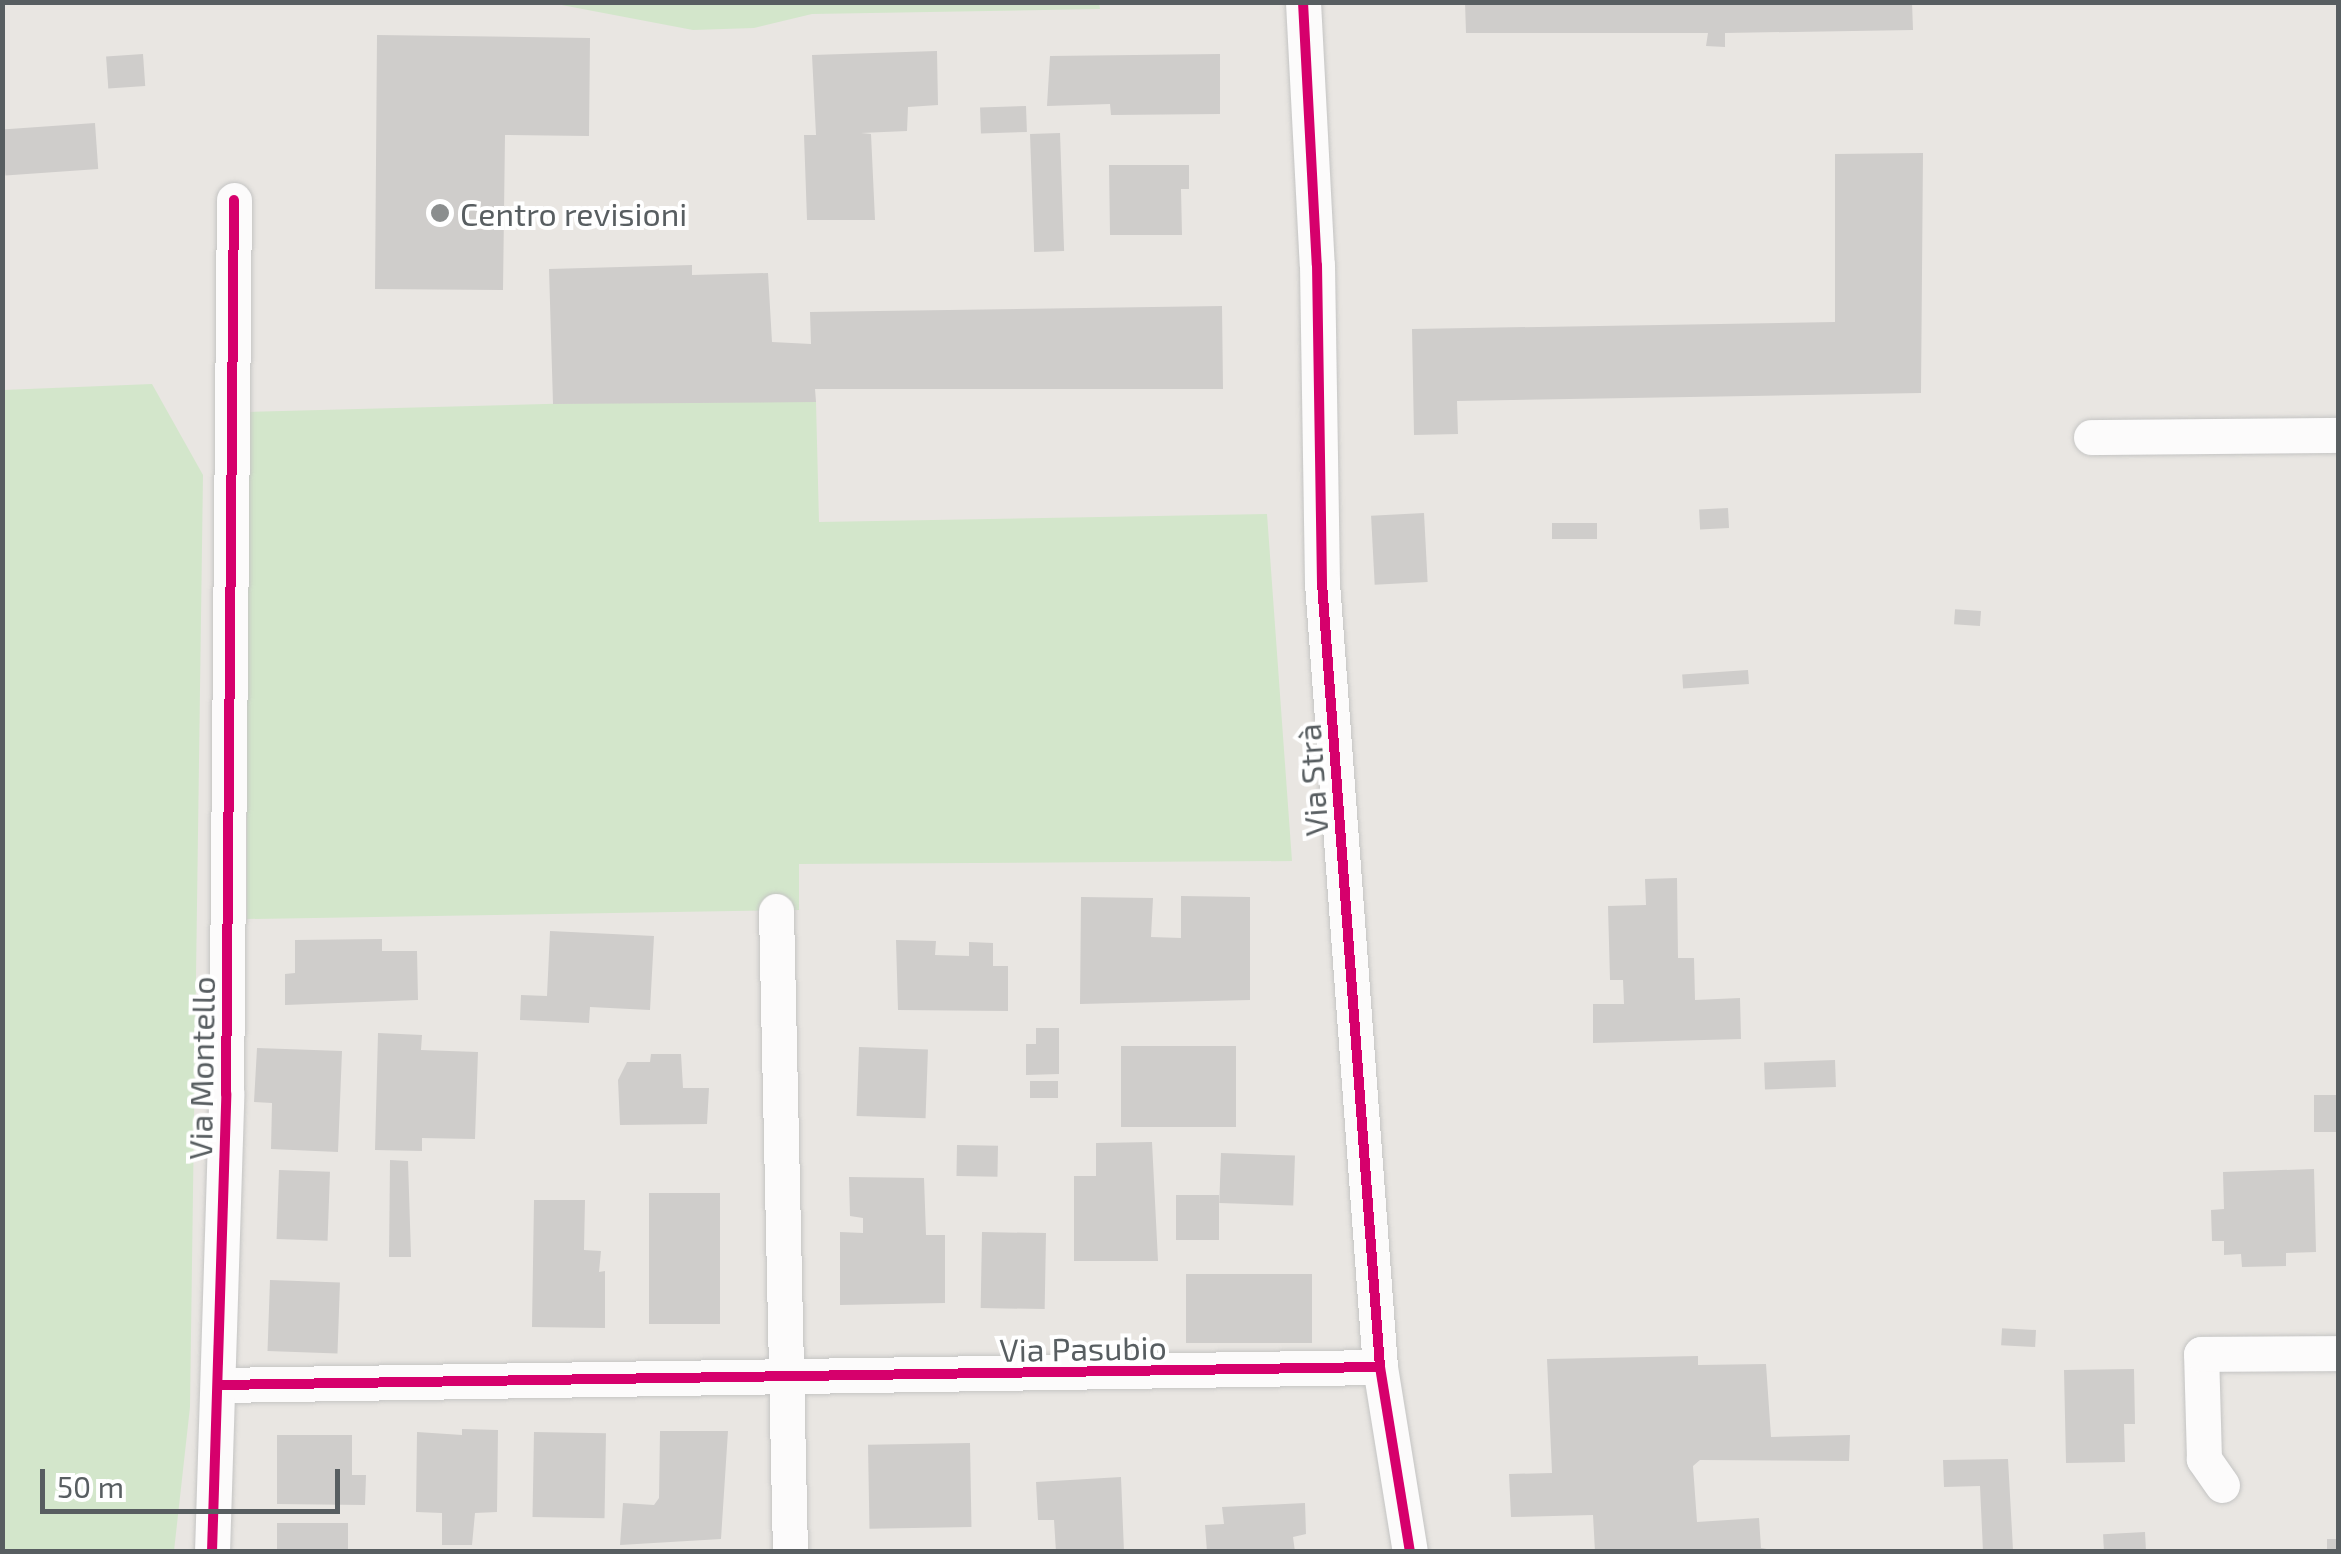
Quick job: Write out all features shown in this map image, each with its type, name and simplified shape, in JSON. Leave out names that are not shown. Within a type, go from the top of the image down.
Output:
[{"type":"street","name":"Via Strà","points":[[1303,2],[1318,265],[1322,583],[1380,1367],[1410,1552]]},
{"type":"street","name":"Via Montello","points":[[212,1552],[231,752],[234,200]]},
{"type":"street","points":[[2091,437],[2338,435]]},
{"type":"street","points":[[776,910],[790,1552]]},
{"type":"street","points":[[2222,1486],[2204,1460],[2201,1354],[2338,1353]]},
{"type":"street","name":"Via Pasubio","points":[[787,1379],[1380,1367]]},
{"type":"street","points":[[218,1385],[787,1379]]},
{"type":"green space","points":[[1099,2],[1100,9],[812,14],[754,28],[693,30],[551,3]]},
{"type":"green space","points":[[152,384],[203,475],[190,1407],[174,1551],[3,1551],[3,390]]},
{"type":"green space","points":[[695,400],[816,402],[819,522],[1267,514],[1292,861],[799,864],[799,910],[247,919],[247,412]]},
{"type":"building","points":[[1465,2],[1912,2],[1913,30],[1725,33],[1725,47],[1706,46],[1708,33],[1466,33]]},
{"type":"building","name":"Centro revisioni","points":[[377,35],[590,38],[589,136],[505,135],[503,290],[375,289]]},
{"type":"building","points":[[937,51],[938,105],[908,107],[907,131],[861,133],[871,134],[875,220],[807,220],[804,135],[816,135],[812,55]]},
{"type":"building","points":[[143,54],[145,86],[108,89],[106,57]]},
{"type":"building","points":[[1220,54],[1220,114],[1111,115],[1110,104],[1047,106],[1050,56]]},
{"type":"building","points":[[1026,106],[1027,132],[981,134],[980,108]]},
{"type":"building","points":[[95,123],[98,169],[5,175],[2,129]]},
{"type":"building","points":[[1060,133],[1064,251],[1034,252],[1030,134]]},
{"type":"building","points":[[1923,153],[1921,393],[1457,401],[1458,434],[1414,435],[1412,329],[1835,322],[1835,154]]},
{"type":"building","points":[[1109,165],[1189,165],[1189,189],[1181,189],[1182,235],[1110,235]]},
{"type":"building","points":[[692,265],[692,275],[768,273],[772,342],[811,344],[810,312],[1222,306],[1223,389],[815,389],[816,402],[553,404],[549,269]]},
{"type":"building","points":[[1728,508],[1729,528],[1700,529],[1699,510]]},
{"type":"building","points":[[1424,513],[1428,582],[1375,585],[1371,516]]},
{"type":"building","points":[[1552,523],[1597,523],[1597,539],[1552,539]]},
{"type":"building","points":[[1955,609],[1981,611],[1980,626],[1954,624]]},
{"type":"building","points":[[1748,670],[1749,684],[1683,689],[1682,675]]},
{"type":"building","points":[[1677,878],[1678,958],[1694,958],[1695,1000],[1740,998],[1741,1039],[1593,1043],[1593,1004],[1624,1004],[1623,980],[1610,980],[1608,906],[1646,905],[1645,879]]},
{"type":"building","points":[[1181,896],[1250,897],[1250,1000],[1080,1004],[1081,897],[1153,898],[1151,937],[1181,938]]},
{"type":"building","points":[[550,931],[654,936],[650,1010],[590,1007],[589,1023],[520,1020],[521,995],[547,996]]},
{"type":"building","points":[[382,939],[382,951],[417,951],[418,1000],[285,1005],[285,974],[295,973],[295,940]]},
{"type":"building","points":[[896,940],[936,941],[935,955],[969,956],[969,942],[993,943],[993,966],[1008,966],[1008,1011],[898,1010]]},
{"type":"building","points":[[1036,1028],[1059,1028],[1059,1074],[1026,1075],[1026,1044],[1036,1044]]},
{"type":"building","points":[[378,1033],[422,1035],[421,1050],[478,1052],[475,1139],[422,1138],[422,1151],[375,1150]]},
{"type":"building","points":[[1121,1046],[1236,1046],[1236,1127],[1121,1127]]},
{"type":"building","points":[[859,1047],[928,1049],[926,1118],[857,1116]]},
{"type":"building","points":[[257,1048],[342,1051],[338,1152],[271,1149],[272,1103],[254,1102]]},
{"type":"building","points":[[651,1054],[681,1054],[683,1088],[709,1088],[707,1124],[620,1125],[618,1080],[627,1062],[650,1062]]},
{"type":"building","points":[[1835,1060],[1836,1087],[1765,1089],[1764,1062]]},
{"type":"building","points":[[1030,1081],[1058,1081],[1058,1098],[1030,1098]]},
{"type":"building","points":[[2314,1095],[2338,1095],[2338,1132],[2314,1132]]},
{"type":"building","points":[[1152,1142],[1158,1261],[1074,1261],[1074,1176],[1096,1176],[1096,1143]]},
{"type":"building","points":[[957,1145],[998,1146],[997,1177],[956,1176]]},
{"type":"building","points":[[1221,1153],[1295,1156],[1293,1206],[1219,1203]]},
{"type":"building","points":[[390,1160],[408,1161],[411,1257],[389,1257]]},
{"type":"building","points":[[2314,1169],[2316,1252],[2286,1253],[2286,1266],[2242,1267],[2241,1254],[2224,1255],[2224,1241],[2212,1241],[2211,1210],[2224,1209],[2223,1172]]},
{"type":"building","points":[[279,1170],[330,1172],[328,1241],[277,1239]]},
{"type":"building","points":[[849,1177],[924,1178],[926,1235],[945,1235],[945,1303],[840,1305],[840,1232],[863,1233],[863,1218],[850,1216]]},
{"type":"building","points":[[649,1193],[720,1193],[720,1324],[649,1324]]},
{"type":"building","points":[[1176,1195],[1219,1195],[1219,1240],[1176,1240]]},
{"type":"building","points":[[534,1200],[585,1200],[584,1250],[601,1251],[599,1272],[605,1271],[605,1328],[532,1327]]},
{"type":"building","points":[[982,1232],[1046,1233],[1045,1309],[981,1308]]},
{"type":"building","points":[[1186,1274],[1312,1274],[1312,1343],[1186,1343]]},
{"type":"building","points":[[270,1280],[340,1282],[337,1353],[268,1351]]},
{"type":"building","points":[[2002,1328],[2036,1330],[2035,1347],[2001,1345]]},
{"type":"building","points":[[1698,1356],[1698,1365],[1766,1364],[1771,1437],[1850,1435],[1849,1461],[1700,1460],[1693,1466],[1697,1522],[1759,1518],[1761,1548],[1785,1552],[1595,1552],[1593,1515],[1511,1517],[1509,1474],[1552,1473],[1547,1359]]},
{"type":"building","points":[[2134,1369],[2135,1424],[2124,1424],[2125,1462],[2066,1463],[2064,1370]]},
{"type":"building","points":[[462,1429],[498,1430],[497,1512],[475,1513],[472,1545],[442,1545],[442,1513],[416,1512],[417,1432],[462,1435]]},
{"type":"building","points":[[660,1431],[728,1431],[721,1539],[620,1545],[623,1503],[654,1505],[659,1498]]},
{"type":"building","points":[[534,1432],[606,1433],[605,1518],[533,1517]]},
{"type":"building","points":[[277,1435],[352,1435],[352,1475],[366,1475],[365,1505],[277,1504]]},
{"type":"building","points":[[970,1443],[971,1527],[869,1529],[868,1445]]},
{"type":"building","points":[[2008,1459],[2013,1550],[1983,1552],[1980,1486],[1944,1487],[1943,1460]]},
{"type":"building","points":[[1121,1477],[1124,1552],[1056,1552],[1054,1520],[1038,1520],[1036,1482]]},
{"type":"building","points":[[1305,1503],[1306,1534],[1293,1537],[1295,1552],[1207,1552],[1205,1525],[1224,1524],[1222,1507]]},
{"type":"building","points":[[277,1523],[348,1523],[348,1552],[277,1552]]},
{"type":"building","points":[[2145,1532],[2146,1552],[2104,1552],[2103,1534]]},
{"type":"building","points":[[2327,1539],[2338,1539],[2338,1552],[2327,1552]]},
{"type":"cycle path","points":[[1303,2],[1317,265],[1322,583],[1380,1367],[1410,1552]]},
{"type":"cycle path","points":[[212,1552],[226,1094],[234,200]]},
{"type":"cycle path","points":[[218,1385],[1380,1367]]},
{"type":"place","name":"Centro revisioni","points":[[440,213]]}]
